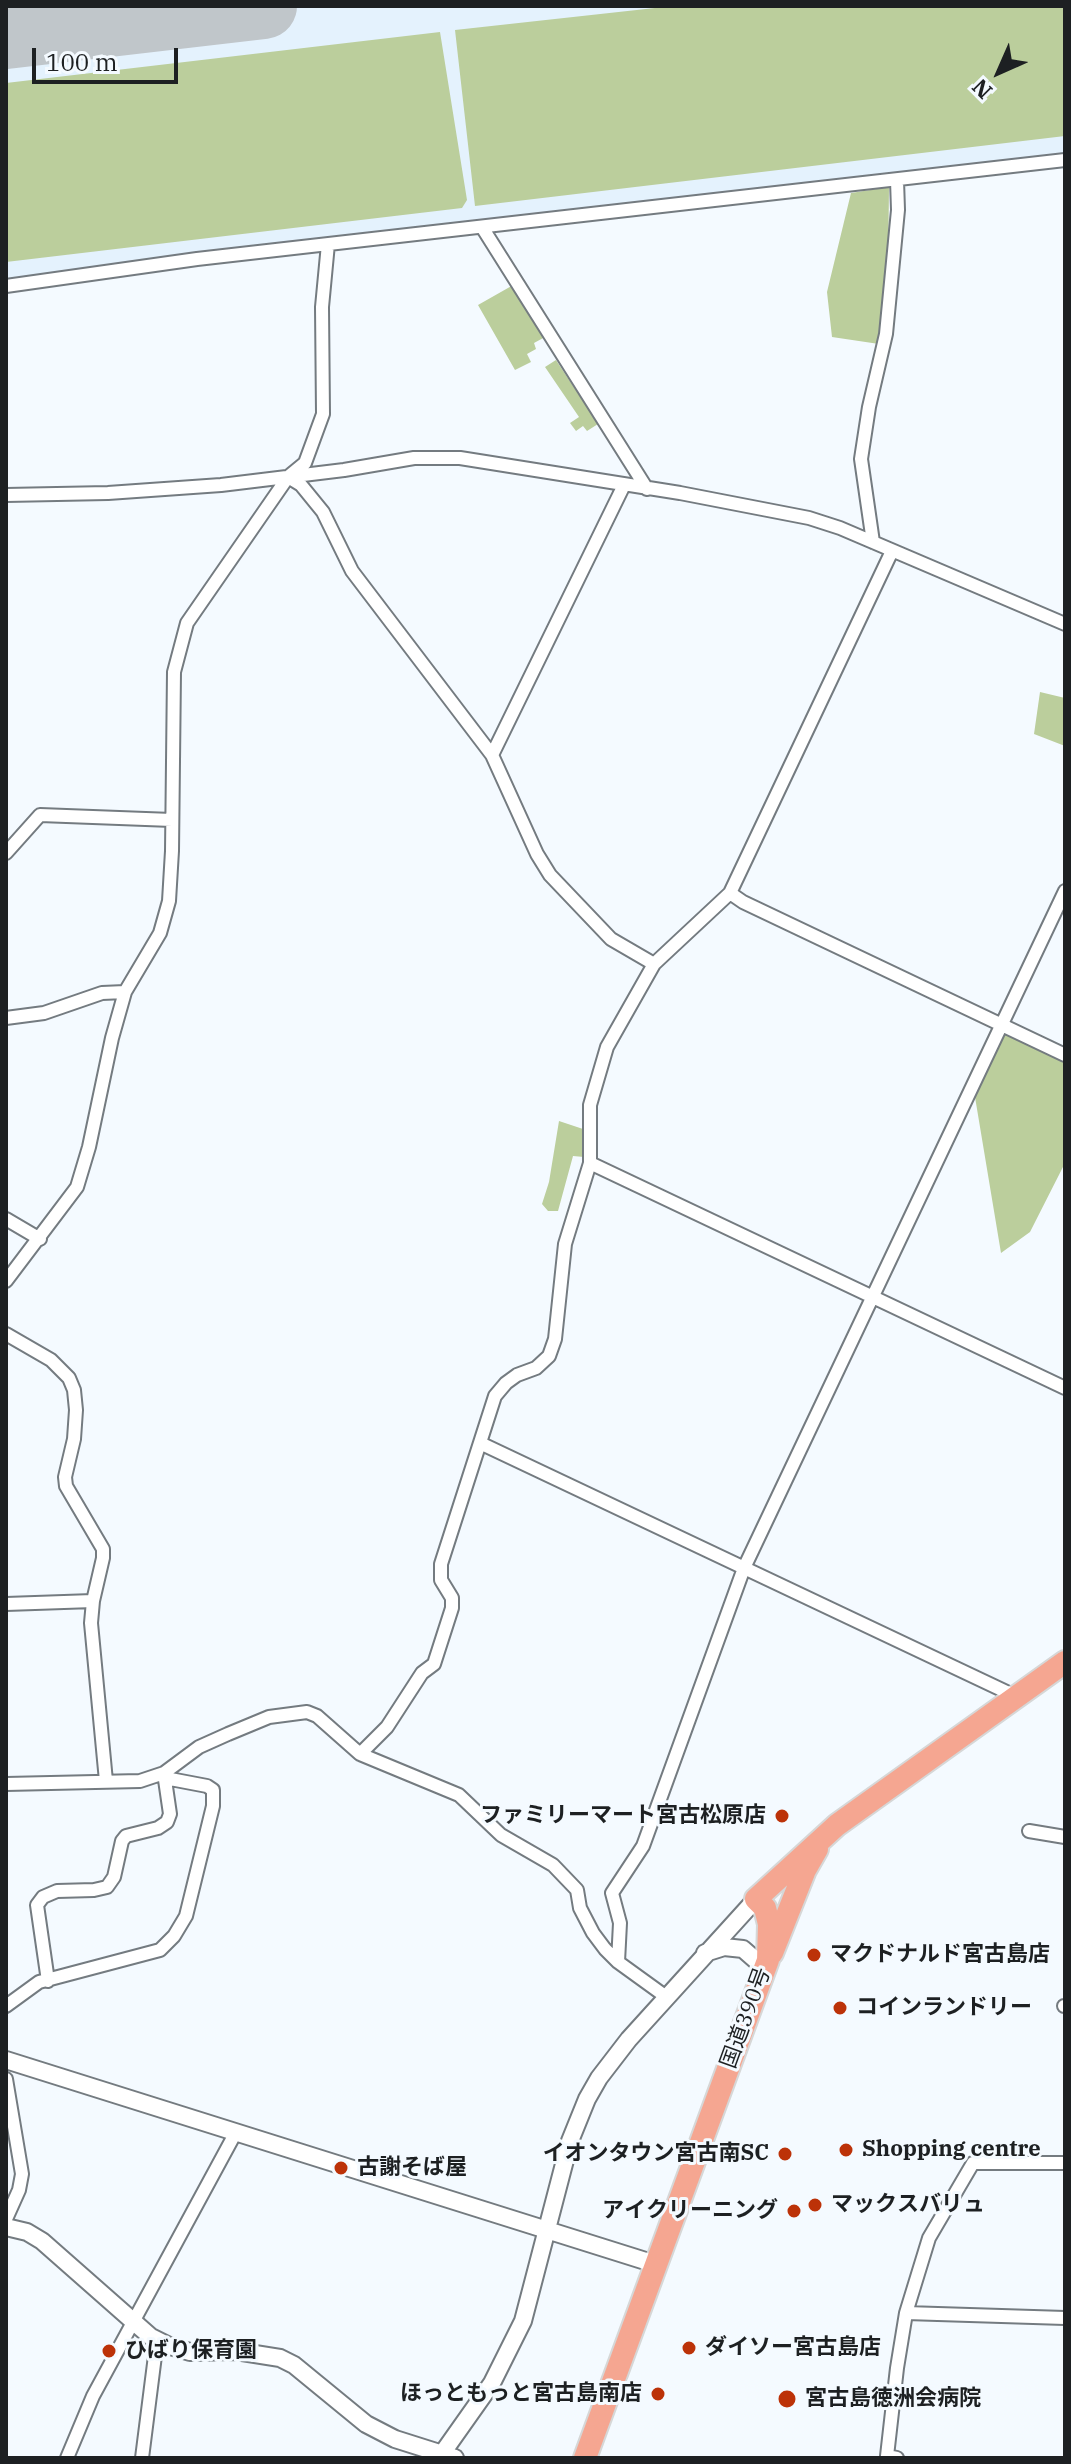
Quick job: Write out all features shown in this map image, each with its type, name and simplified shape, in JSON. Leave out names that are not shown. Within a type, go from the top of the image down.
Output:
[{"type":"highway","points":[[756,1899],[825,1834],[1065,1662]]},
{"type":"highway","points":[[766,1966],[787,1921],[805,1870],[825,1834]]},
{"type":"highway","name":"国道390号","points":[[585,2458],[766,1966],[769,1924],[765,1908],[756,1899]]},
{"type":"street","points":[[6,286],[197,259],[1065,160]]},
{"type":"street","points":[[873,542],[861,459],[886,334],[898,210],[897,180]]},
{"type":"street","points":[[482,227],[647,489]]},
{"type":"street","points":[[6,1281],[70,1199],[84,1169],[125,992],[160,933],[166,912],[170,889],[174,672],[187,623],[288,477],[305,463],[323,414],[322,307],[328,244]]},
{"type":"street","points":[[6,495],[108,493],[288,477],[434,457],[460,458],[809,518],[1065,624]]},
{"type":"street","points":[[288,477],[301,485],[323,512],[352,571],[492,755],[537,854],[550,875],[611,939],[654,964]]},
{"type":"street","points":[[492,755],[624,485]]},
{"type":"street","points":[[360,1754],[387,1727],[422,1673],[434,1664],[452,1608],[452,1598],[441,1580],[441,1564],[495,1396],[506,1383],[536,1368],[549,1356],[555,1339],[565,1244],[590,1163],[590,1105],[607,1047],[654,964],[730,893],[892,551]]},
{"type":"street","points":[[6,853],[40,815],[172,820]]},
{"type":"street","points":[[618,1962],[620,1923],[612,1893],[647,1835],[744,1568],[1065,891]]},
{"type":"street","points":[[730,893],[743,902],[1065,1055]]},
{"type":"street","points":[[6,1018],[44,1013],[102,993],[125,992]]},
{"type":"street","points":[[590,1163],[1065,1388]]},
{"type":"street","points":[[6,1219],[40,1239]]},
{"type":"street","points":[[6,1334],[51,1360],[69,1378],[74,1390],[75,1424],[66,1486],[103,1549],[93,1601],[93,1655],[106,1781]]},
{"type":"street","points":[[480,1443],[1017,1697]]},
{"type":"street","points":[[6,1604],[93,1601]]},
{"type":"street","points":[[164,1776],[199,1747],[269,1717],[293,1712],[317,1716],[360,1754],[451,1789],[501,1835],[553,1865],[577,1890],[580,1908],[593,1933],[618,1962],[665,1996]]},
{"type":"street","points":[[48,1981],[37,1905],[43,1897],[57,1891],[107,1887],[114,1877],[122,1841],[126,1836],[158,1828],[167,1822],[170,1814],[164,1776]]},
{"type":"street","points":[[6,1784],[140,1781],[164,1776],[213,1790],[213,1806],[186,1916],[174,1936],[160,1950],[39,1982],[6,2006]]},
{"type":"street","points":[[1029,1831],[1065,1837]]},
{"type":"street","points":[[6,2227],[27,2232],[42,2241],[157,2340],[190,2352],[236,2351],[280,2358],[294,2365],[366,2424],[395,2439],[446,2457],[492,2383],[523,2321],[570,2141],[587,2099],[599,2078],[665,1996],[756,1899]]},
{"type":"street","points":[[705,1953],[731,1947],[743,1949],[766,1966]]},
{"type":"street","points":[[6,2060],[655,2264]]},
{"type":"street","points":[[6,2079],[22,2174],[19,2190],[6,2219]]},
{"type":"street","points":[[67,2458],[85,2411],[236,2132]]},
{"type":"street","points":[[897,2458],[887,2456],[906,2313],[929,2238],[973,2163],[1065,2163]]},
{"type":"street","points":[[906,2313],[1065,2318]]},
{"type":"street","points":[[142,2458],[157,2340]]},
{"type":"shaded area","points":[[6,6],[1065,6],[1065,154],[6,278]]},
{"type":"green space","points":[[673,6],[1065,6],[1065,136],[475,206],[455,30]]},
{"type":"green space","points":[[440,32],[467,200],[462,208],[6,262],[6,83]]},
{"type":"green space","points":[[889,187],[888,272],[879,344],[832,337],[827,292],[851,193]]},
{"type":"green space","points":[[515,284],[545,337],[534,343],[536,349],[527,354],[531,362],[515,370],[478,305]]},
{"type":"green space","points":[[556,360],[598,424],[587,431],[583,426],[576,431],[570,423],[579,417],[545,367]]},
{"type":"green space","points":[[1040,692],[1065,698],[1065,746],[1034,734]]},
{"type":"green space","points":[[1003,1028],[1065,1060],[1065,1163],[1030,1232],[1001,1253],[974,1091]]},
{"type":"green space","points":[[559,1121],[586,1130],[584,1157],[573,1156],[558,1211],[548,1211],[542,1204],[549,1182]]},
{"type":"taxiway","points":[[130,6],[132,20]]},
{"type":"runway","points":[[6,36],[264,6]]},
{"type":"place","name":"ファミリーマート宮古松原店","points":[[782,1816]]},
{"type":"place","name":"マクドナルド宮古島店","points":[[814,1955]]},
{"type":"place","name":"コインランドリー","points":[[840,2008]]},
{"type":"place","name":"Shopping centre","points":[[846,2150]]},
{"type":"place","name":"イオンタウン宮古南SC","points":[[785,2154]]},
{"type":"place","name":"古謝そば屋","points":[[341,2168]]},
{"type":"place","name":"マックスバリュ","points":[[815,2205]]},
{"type":"place","name":"アイクリーニング","points":[[794,2211]]},
{"type":"place","name":"ダイソー宮古島店","points":[[689,2348]]},
{"type":"place","name":"ひばり保育園","points":[[109,2351]]},
{"type":"place","name":"ほっともっと宮古島南店","points":[[658,2394]]},
{"type":"place","name":"宮古島徳洲会病院","points":[[787,2399]]}]
